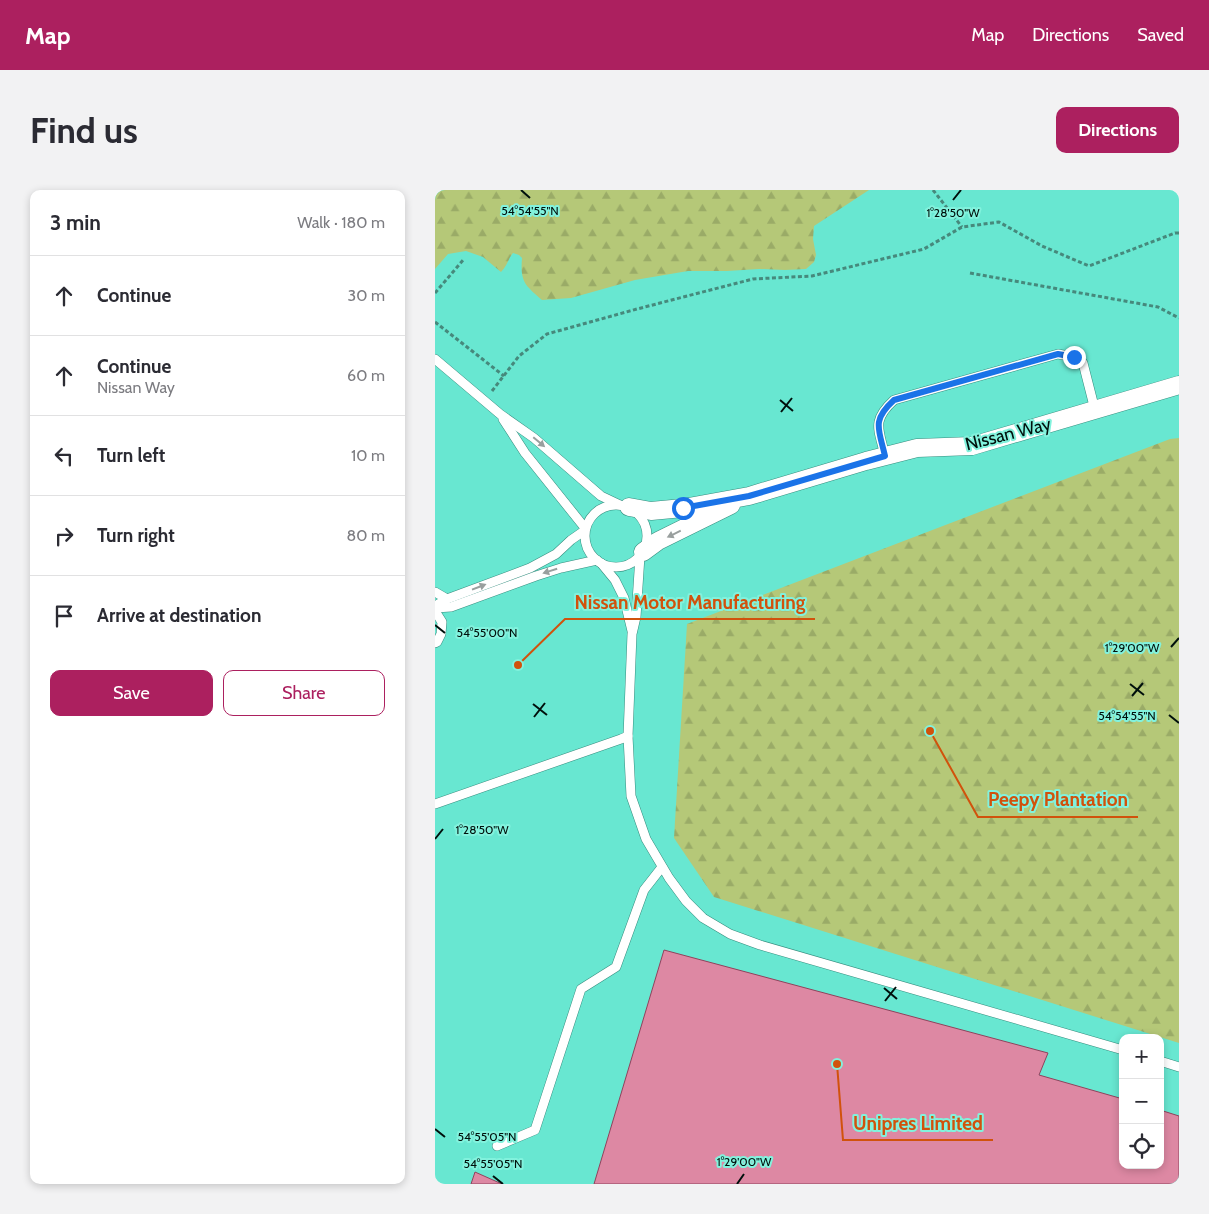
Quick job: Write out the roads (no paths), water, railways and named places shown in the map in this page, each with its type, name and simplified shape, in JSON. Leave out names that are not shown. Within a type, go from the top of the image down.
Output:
[{"type":"street","name":"Nissan Way","points":[[749,496],[917,448],[971,446],[1179,386]]},
{"type":"street","points":[[624,506],[651,511],[683,508],[749,496]]},
{"type":"street","points":[[641,554],[659,541],[749,496]]},
{"type":"lane","points":[[885,456],[877,422],[884,409],[894,400],[1058,354],[1074,357],[1083,363],[1095,410]]},
{"type":"lane","points":[[435,359],[500,414],[534,438],[601,496],[639,514],[645,522],[647,533],[647,543],[641,554],[634,561],[624,566],[613,566],[598,561],[561,568],[451,607],[435,608]]},
{"type":"lane","points":[[500,414],[525,453],[585,529]]},
{"type":"lane","points":[[624,506],[607,506],[598,511],[591,518],[585,529],[584,539],[590,551],[615,580],[625,598],[632,634]]},
{"type":"lane","points":[[435,608],[447,599],[530,568],[556,554],[585,529]]},
{"type":"lane","points":[[641,554],[636,618],[632,634],[628,736],[631,796],[646,839],[662,867],[686,901],[703,918],[730,934],[760,945],[1119,1049]]},
{"type":"lane","points":[[435,592],[447,599]]},
{"type":"lane","points":[[435,608],[442,622],[441,634],[435,643]]},
{"type":"lane","points":[[435,804],[628,736]]},
{"type":"lane","points":[[497,1146],[535,1130],[581,989],[616,967],[644,890],[662,867]]},
{"type":"lane","points":[[1164,1062],[1179,1067]]},
{"type":"place","name":"Nissan Motor Manufacturing","points":[[518,665]]},
{"type":"place","name":"Peepy Plantation","points":[[930,731]]},
{"type":"place","name":"Unipres Limited","points":[[837,1064]]}]
